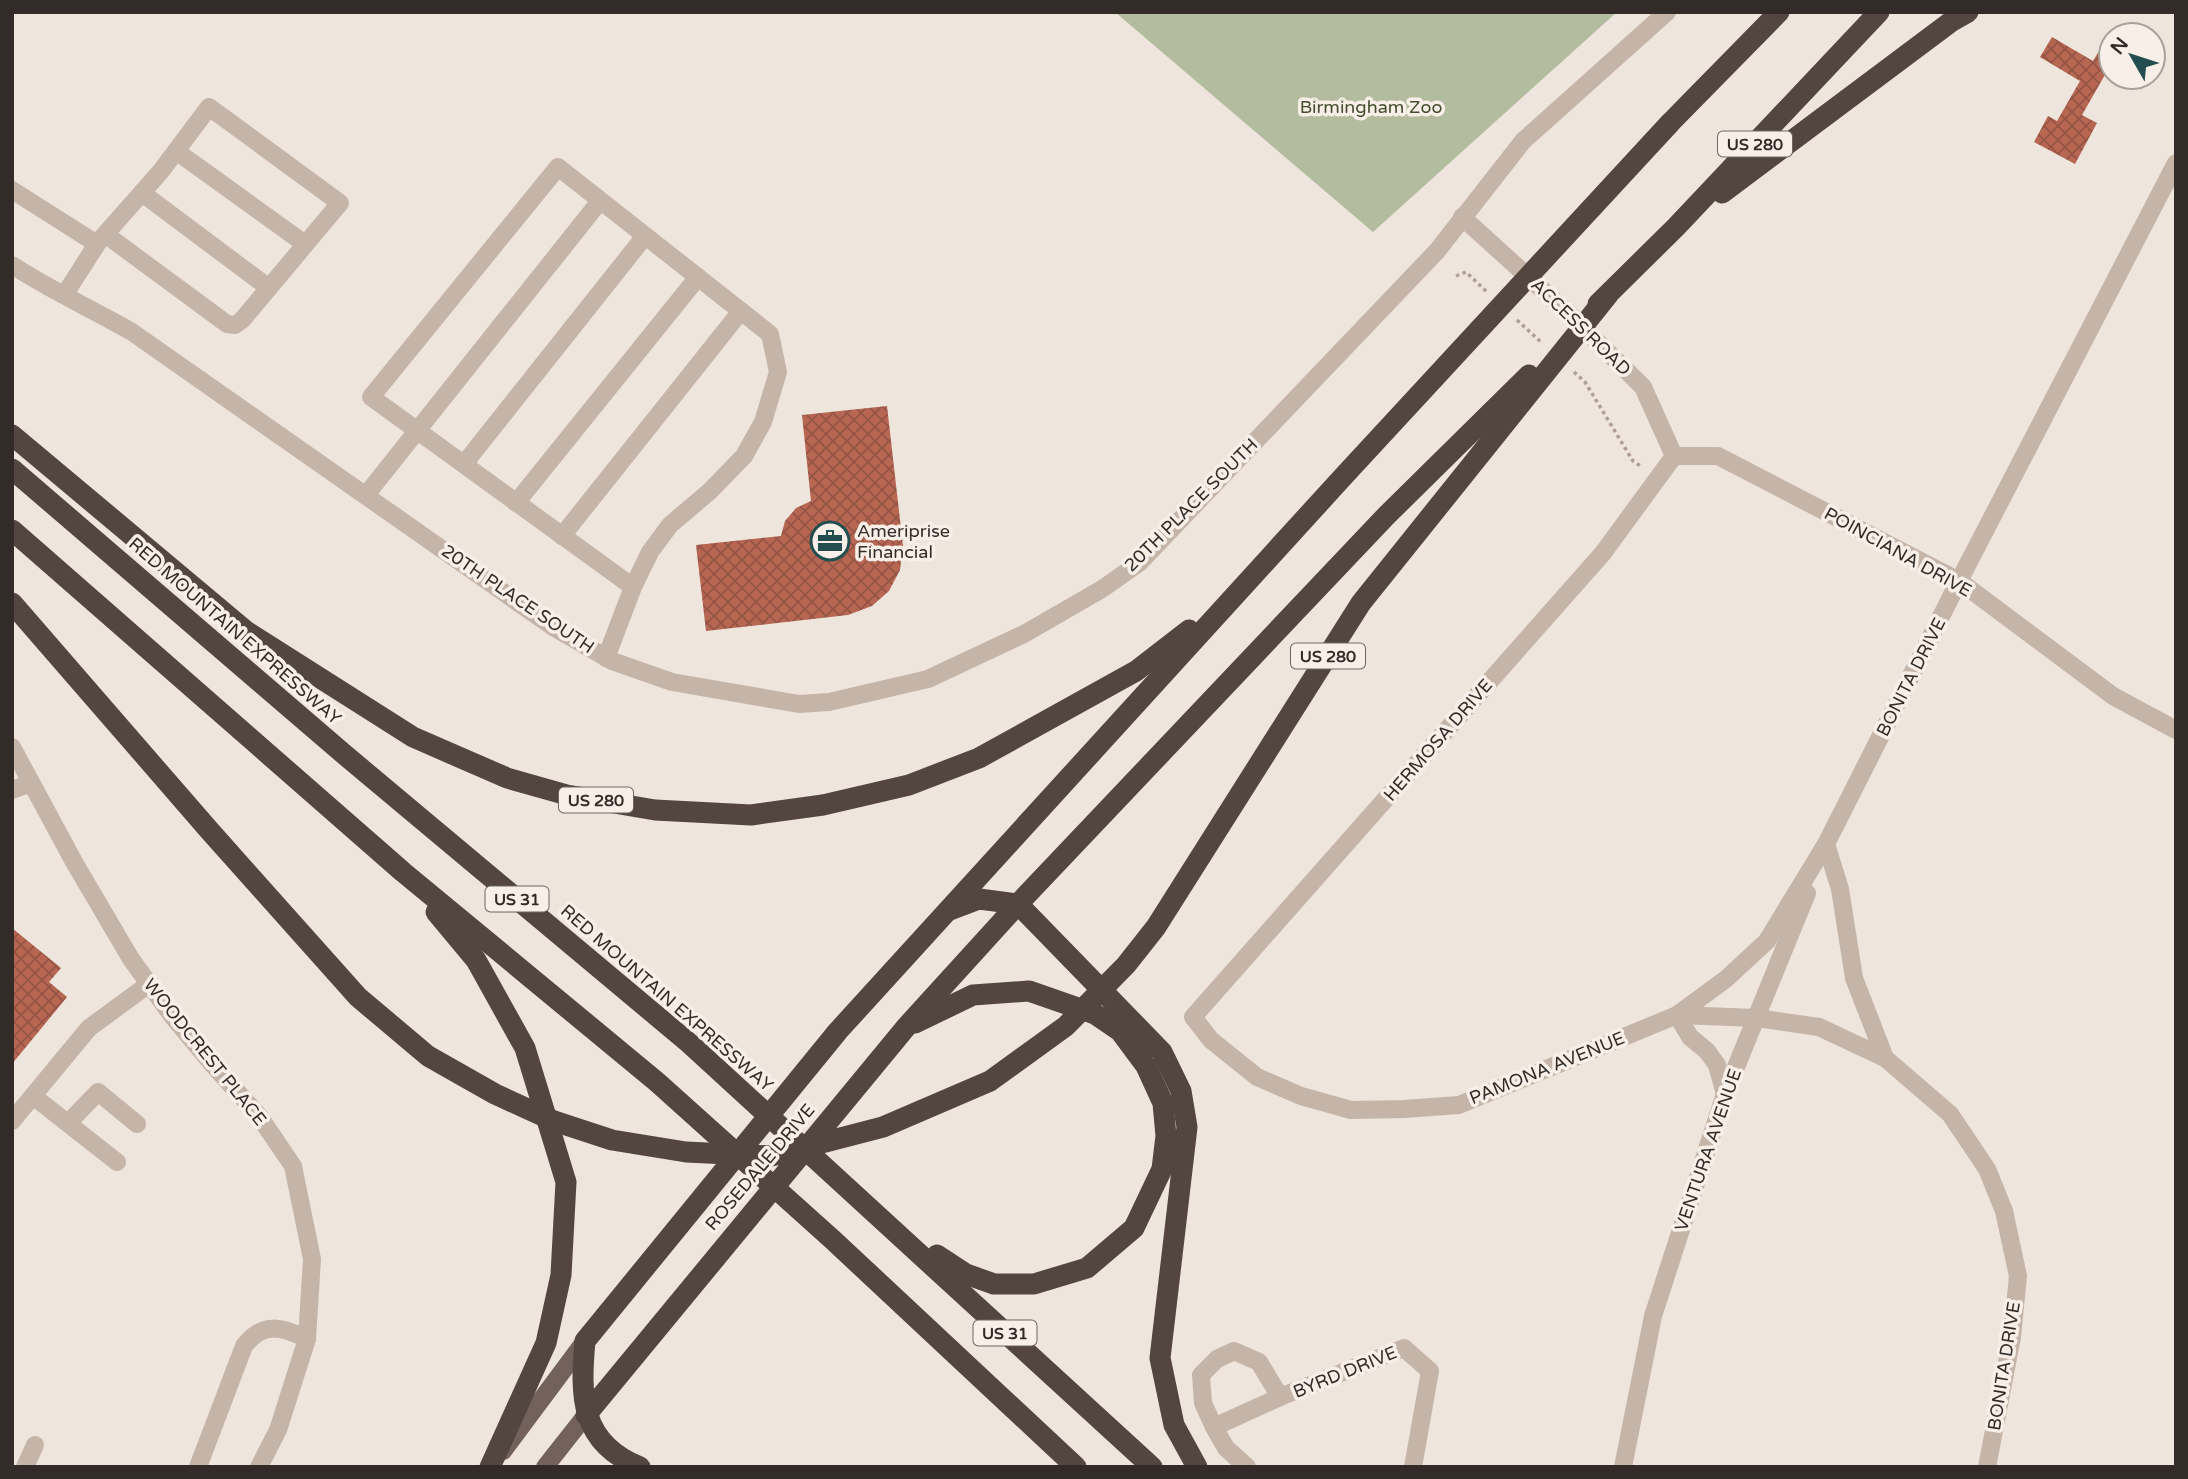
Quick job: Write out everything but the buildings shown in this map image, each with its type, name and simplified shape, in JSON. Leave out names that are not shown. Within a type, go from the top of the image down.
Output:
[{"type":"highway","points":[[1671,122],[1763,12]]},
{"type":"highway","name":"US 280","points":[[12,435],[246,631],[413,737],[507,778],[566,795],[655,810],[751,815],[823,805],[909,785],[979,758],[1136,671],[1235,595],[1671,122],[1779,12]]},
{"type":"highway","name":"US 280","points":[[12,603],[358,997],[428,1056],[507,1100],[554,1121],[612,1140],[686,1153],[771,1156],[883,1127],[990,1082],[1066,1026],[1126,965],[1156,928],[1361,603],[1517,396],[1608,295],[1676,228],[1879,12]]},
{"type":"highway","points":[[1676,228],[1952,21],[1968,12]]},
{"type":"highway","name":"ROSEDALE DRIVE","points":[[586,1415],[906,1026],[1386,516],[1517,396]]},
{"type":"highway","name":"RED MOUNTAIN EXPRESSWAY","points":[[12,468],[345,755],[689,1043],[1152,1467]]},
{"type":"highway","name":"US 31","points":[[12,530],[403,873],[657,1082],[1076,1467]]},
{"type":"highway","name":"ROSEDALE DRIVE","points":[[585,1341],[838,1031],[1235,595]]},
{"type":"highway","points":[[403,873],[476,960],[525,1048],[566,1182],[561,1275],[546,1343],[490,1467]]},
{"type":"highway","points":[[944,913],[979,900],[1018,905],[1162,1052],[1181,1091],[1186,1127],[1160,1358],[1174,1425],[1197,1467]]},
{"type":"highway","points":[[883,1219],[966,1274],[994,1284],[1034,1284],[1087,1268],[1134,1228],[1162,1169],[1166,1136],[1163,1103],[1146,1066],[1120,1031],[1095,1014],[1029,991],[973,995],[906,1026]]},
{"type":"highway","points":[[585,1341],[582,1378],[586,1415],[606,1447],[637,1466]]},
{"type":"main road","name":"ROSEDALE DRIVE","points":[[490,1467],[585,1341]]},
{"type":"main road","name":"ROSEDALE DRIVE","points":[[545,1467],[586,1415]]},
{"type":"street","name":"20TH PLACE SOUTH","points":[[12,265],[132,332],[554,627],[606,658],[672,682],[799,704],[829,702],[928,679],[1024,634],[1102,589],[1139,563],[1437,251],[1522,141],[1667,12]]},
{"type":"street","points":[[12,190],[101,239],[227,324],[235,325],[340,203],[209,107],[142,193],[101,239],[65,294]]},
{"type":"street","points":[[176,151],[305,244]]},
{"type":"street","points":[[606,658],[633,587],[650,552],[670,525],[710,491],[744,456],[763,422],[778,372],[770,334],[558,167],[372,397],[633,587]]},
{"type":"street","name":"BONITA DRIVE","points":[[1885,1058],[1854,978],[1840,889],[1826,844],[1959,582],[2175,169]]},
{"type":"street","points":[[142,193],[269,288]]},
{"type":"street","points":[[366,495],[600,201]]},
{"type":"street","name":"ACCESS ROAD","points":[[1462,217],[1567,312],[1643,387],[1674,456]]},
{"type":"street","points":[[464,464],[645,236]]},
{"type":"street","points":[[516,503],[698,277]]},
{"type":"street","points":[[562,536],[741,311]]},
{"type":"street","name":"POINCIANA DRIVE","points":[[1674,456],[1718,456],[1959,582],[2113,696],[2176,730]]},
{"type":"street","name":"HERMOSA DRIVE","points":[[1193,1017],[1603,553],[1674,456]]},
{"type":"street","name":"WOODCREST PLACE","points":[[12,747],[74,862],[131,959],[213,1065],[259,1116],[293,1167],[312,1259],[307,1339],[278,1430]]},
{"type":"street","points":[[12,790],[31,783]]},
{"type":"street","name":"PAMONA AVENUE","points":[[1193,1017],[1211,1041],[1257,1077],[1301,1096],[1351,1110],[1404,1110],[1459,1105],[1677,1015],[1726,979],[1767,941],[1826,844]]},
{"type":"street","name":"VENTURA AVENUE","points":[[1623,1467],[1653,1316],[1724,1094],[1826,844]]},
{"type":"street","points":[[12,1121],[89,1028],[149,984]]},
{"type":"street","points":[[1677,1015],[1690,1037],[1707,1051],[1717,1065],[1724,1094]]},
{"type":"street","name":"PAMONA AVENUE","points":[[1677,1015],[1757,1018]]},
{"type":"street","name":"BONITA DRIVE","points":[[1757,1018],[1819,1027],[1885,1058],[1950,1114],[1987,1169],[2004,1211],[2018,1276],[2012,1337],[1987,1467]]},
{"type":"street","points":[[68,1123],[98,1092],[137,1124]]},
{"type":"street","points":[[33,1096],[117,1162]]},
{"type":"street","points":[[198,1467],[244,1346],[253,1334],[265,1328],[292,1332],[307,1339]]},
{"type":"street","name":"BYRD DRIVE","points":[[1280,1397],[1259,1362],[1234,1351],[1217,1359],[1201,1375],[1203,1403],[1214,1427],[1280,1397],[1404,1348],[1430,1371],[1413,1467]]},
{"type":"street","points":[[1214,1427],[1226,1448],[1247,1467]]},
{"type":"street","points":[[259,1467],[278,1430]]},
{"type":"street","points":[[268,1467],[278,1430]]},
{"type":"street","points":[[25,1467],[35,1445]]},
{"type":"path","points":[[1456,276],[1466,272],[1496,300]]},
{"type":"path","points":[[1516,318],[1545,346]]},
{"type":"path","points":[[1565,364],[1585,382],[1633,461],[1659,477]]},
{"type":"green space","name":"Birmingham Zoo","points":[[1115,12],[1617,12],[1373,232]]},
{"type":"place","name":"Ameriprise Financial","points":[[830,541]]}]
